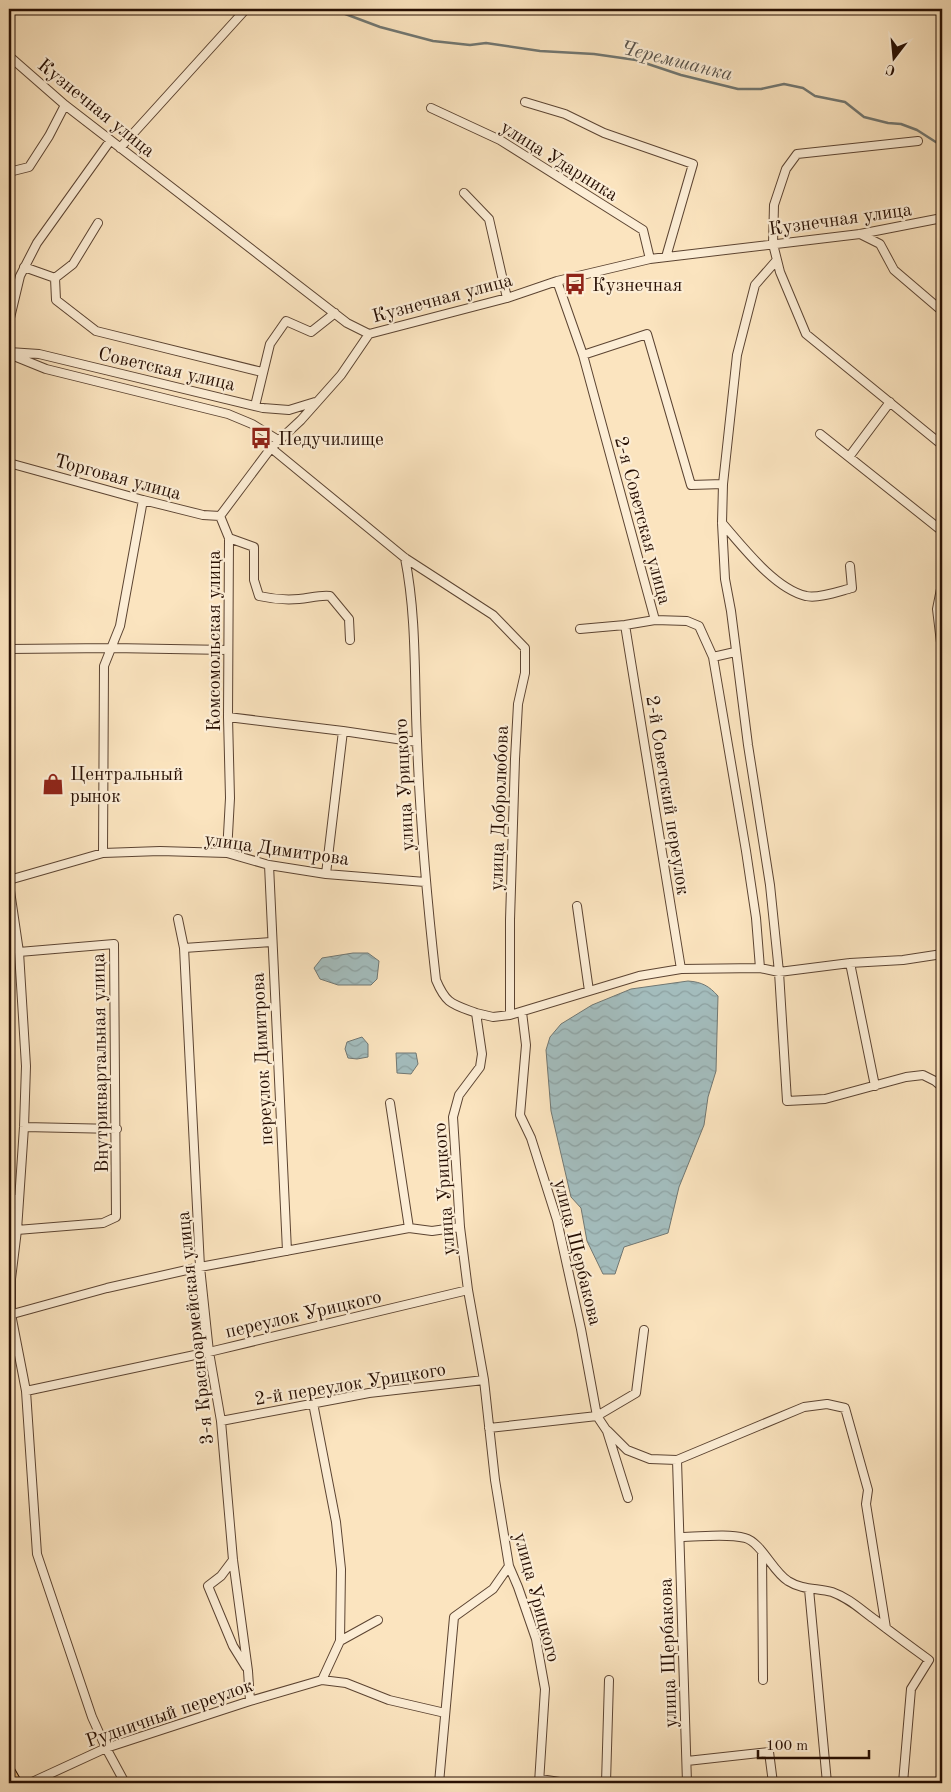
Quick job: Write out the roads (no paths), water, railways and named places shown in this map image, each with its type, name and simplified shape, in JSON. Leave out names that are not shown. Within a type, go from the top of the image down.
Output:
[{"type":"main road","points":[[9,1769],[17,1783]]},
{"type":"street","points":[[120,148],[246,9]]},
{"type":"street","name":"Кузнечная улица","points":[[9,56],[110,141],[347,323],[370,334],[507,298],[557,280],[650,259],[860,234],[942,218]]},
{"type":"street","points":[[524,102],[565,114],[604,133],[693,164],[666,257]]},
{"type":"street","points":[[9,172],[28,167],[49,136],[65,105]]},
{"type":"street","name":"улица Ударника","points":[[431,108],[500,140],[643,230],[650,259]]},
{"type":"street","points":[[9,322],[20,276],[37,243],[110,141]]},
{"type":"street","points":[[918,141],[797,154],[786,169],[774,205],[773,244],[776,261],[806,334],[942,445]]},
{"type":"street","points":[[464,193],[489,219],[507,298]]},
{"type":"street","points":[[55,278],[73,264],[98,223]]},
{"type":"street","points":[[860,234],[880,244],[894,270],[942,311]]},
{"type":"street","points":[[776,261],[755,285],[737,355],[723,484],[722,523],[725,579],[770,885],[787,1101],[825,1099],[906,1078],[923,1076],[935,1081],[942,1087]]},
{"type":"street","points":[[24,267],[55,278]]},
{"type":"street","points":[[55,278],[56,300],[96,331],[262,372]]},
{"type":"street","name":"2-я Советская улица","points":[[557,280],[583,355],[655,620],[687,621],[699,626],[713,657],[746,850],[756,918],[760,968]]},
{"type":"street","points":[[256,406],[262,372],[270,344],[286,321],[311,332],[334,313]]},
{"type":"street","points":[[220,516],[271,448],[301,420],[341,375],[370,334]]},
{"type":"street","points":[[583,355],[647,334],[691,485],[723,484]]},
{"type":"street","name":"Советская улица","points":[[9,353],[39,354],[256,406],[289,410],[317,401]]},
{"type":"street","name":"Советская улица","points":[[9,353],[46,369],[228,414],[252,424],[278,440]]},
{"type":"street","points":[[849,457],[890,402]]},
{"type":"street","points":[[820,434],[942,531]]},
{"type":"street","points":[[271,448],[405,558]]},
{"type":"street","name":"Торговая улица","points":[[9,463],[143,500],[203,515],[220,516]]},
{"type":"street","points":[[103,854],[104,666],[120,626],[143,500]]},
{"type":"street","name":"Комсомольская улица","points":[[220,516],[229,538],[228,717],[230,798],[226,853]]},
{"type":"street","points":[[722,523],[751,556],[786,588],[807,596],[815,597],[852,588],[850,566]]},
{"type":"street","points":[[229,538],[254,547],[254,580],[259,596],[298,599],[320,595],[330,596],[349,619],[350,640]]},
{"type":"street","name":"улица Добролюбова","points":[[405,558],[493,615],[525,648],[524,673],[518,704],[515,759],[510,920],[510,1016]]},
{"type":"street","name":"улица Урицкого","points":[[405,558],[410,581],[425,882],[436,980],[442,995],[452,1004],[476,1013],[482,1054],[480,1067],[459,1096],[453,1117],[460,1227],[468,1290],[484,1380],[495,1480],[509,1566],[536,1639],[546,1689],[539,1781]]},
{"type":"street","points":[[942,584],[937,609],[942,651]]},
{"type":"street","points":[[580,628],[625,625],[655,620]]},
{"type":"street","name":"2-й Советский переулок","points":[[625,625],[681,970]]},
{"type":"street","points":[[9,649],[228,650]]},
{"type":"street","points":[[713,657],[735,652]]},
{"type":"street","points":[[228,717],[343,730],[417,742]]},
{"type":"street","points":[[326,874],[343,730]]},
{"type":"street","name":"улица Димитрова","points":[[9,880],[103,854],[160,852],[226,853],[269,865],[326,874],[425,882]]},
{"type":"street","name":"переулок Димитрова","points":[[269,865],[271,942],[287,1251]]},
{"type":"street","points":[[9,884],[19,952],[26,1066],[24,1127],[17,1230],[11,1279],[10,1314],[26,1391],[37,1554],[92,1717],[125,1783]]},
{"type":"street","points":[[577,906],[588,990]]},
{"type":"street","name":"3-я Красноармейская улица","points":[[178,919],[184,948],[200,1267],[209,1352],[221,1421],[233,1560],[248,1670],[250,1701]]},
{"type":"street","points":[[184,948],[271,942]]},
{"type":"street","name":"Внутриквартальная улица","points":[[17,1230],[104,1223],[116,1217],[114,944],[19,952]]},
{"type":"street","points":[[476,1013],[493,1017],[510,1016],[588,990],[639,976],[681,970],[760,968],[778,972],[850,963],[903,960],[942,954]]},
{"type":"street","points":[[850,963],[875,1086]]},
{"type":"street","name":"улица Щербакова","points":[[522,1012],[526,1045],[520,1115],[531,1138],[557,1220],[581,1329],[597,1416],[607,1431],[628,1498]]},
{"type":"street","points":[[390,1103],[409,1228]]},
{"type":"street","points":[[24,1127],[116,1129]]},
{"type":"street","points":[[9,1199],[19,1199]]},
{"type":"street","points":[[10,1314],[107,1288],[200,1267],[409,1228],[432,1231],[460,1227]]},
{"type":"street","name":"переулок Урицкого","points":[[26,1391],[209,1352],[468,1290]]},
{"type":"street","points":[[489,1428],[597,1416],[636,1393],[644,1330]]},
{"type":"street","name":"2-й переулок Урицкого","points":[[221,1421],[369,1393],[484,1380]]},
{"type":"street","points":[[313,1403],[336,1522],[341,1569],[340,1641],[322,1680]]},
{"type":"street","points":[[607,1431],[627,1450],[650,1459],[677,1460],[804,1407],[827,1404],[844,1408],[868,1490],[866,1504],[886,1628]]},
{"type":"street","name":"улица Щербакова","points":[[677,1460],[687,1783]]},
{"type":"street","points":[[680,1537],[719,1536],[747,1538],[788,1582],[809,1589],[832,1592],[858,1605],[929,1660],[911,1689],[903,1783]]},
{"type":"street","points":[[762,1552],[763,1680]]},
{"type":"street","points":[[233,1560],[221,1576],[208,1586],[232,1646],[248,1670]]},
{"type":"street","points":[[439,1783],[454,1617],[493,1589],[509,1566]]},
{"type":"street","points":[[809,1589],[827,1783]]},
{"type":"street","points":[[340,1641],[378,1620]]},
{"type":"street","name":"Рудничный переулок","points":[[30,1783],[106,1748],[250,1701],[322,1680],[346,1683],[389,1700],[445,1713]]},
{"type":"street","points":[[606,1783],[609,1680]]},
{"type":"street","points":[[686,1761],[769,1752],[773,1783]]},
{"type":"street","points":[[539,1781],[566,1783]]},
{"type":"water","points":[[353,953],[368,953],[379,961],[377,979],[371,985],[338,985],[320,979],[314,968],[322,958]]},
{"type":"water","points":[[688,981],[705,985],[718,996],[716,1071],[708,1097],[704,1125],[679,1187],[668,1233],[624,1247],[615,1274],[603,1274],[587,1241],[581,1208],[571,1197],[551,1111],[546,1050],[550,1037],[561,1024],[592,1005],[631,989]]},
{"type":"water","points":[[362,1037],[368,1044],[368,1057],[348,1058],[345,1049],[347,1042]]},
{"type":"water","points":[[396,1053],[416,1053],[418,1064],[411,1074],[397,1073]]},
{"type":"waterway","name":"Черемшанка","points":[[336,9],[380,27],[433,41],[470,45],[486,43],[540,51],[594,54],[636,60],[681,75],[738,89],[761,89],[784,84],[803,88],[815,96],[845,102],[864,117],[901,124],[917,130],[942,146]]},
{"type":"place","name":"Кузнечная","points":[[575,284]]},
{"type":"place","name":"Педучилище","points":[[261,438]]},
{"type":"place","name":"Центральный рынок","points":[[53,784]]}]
